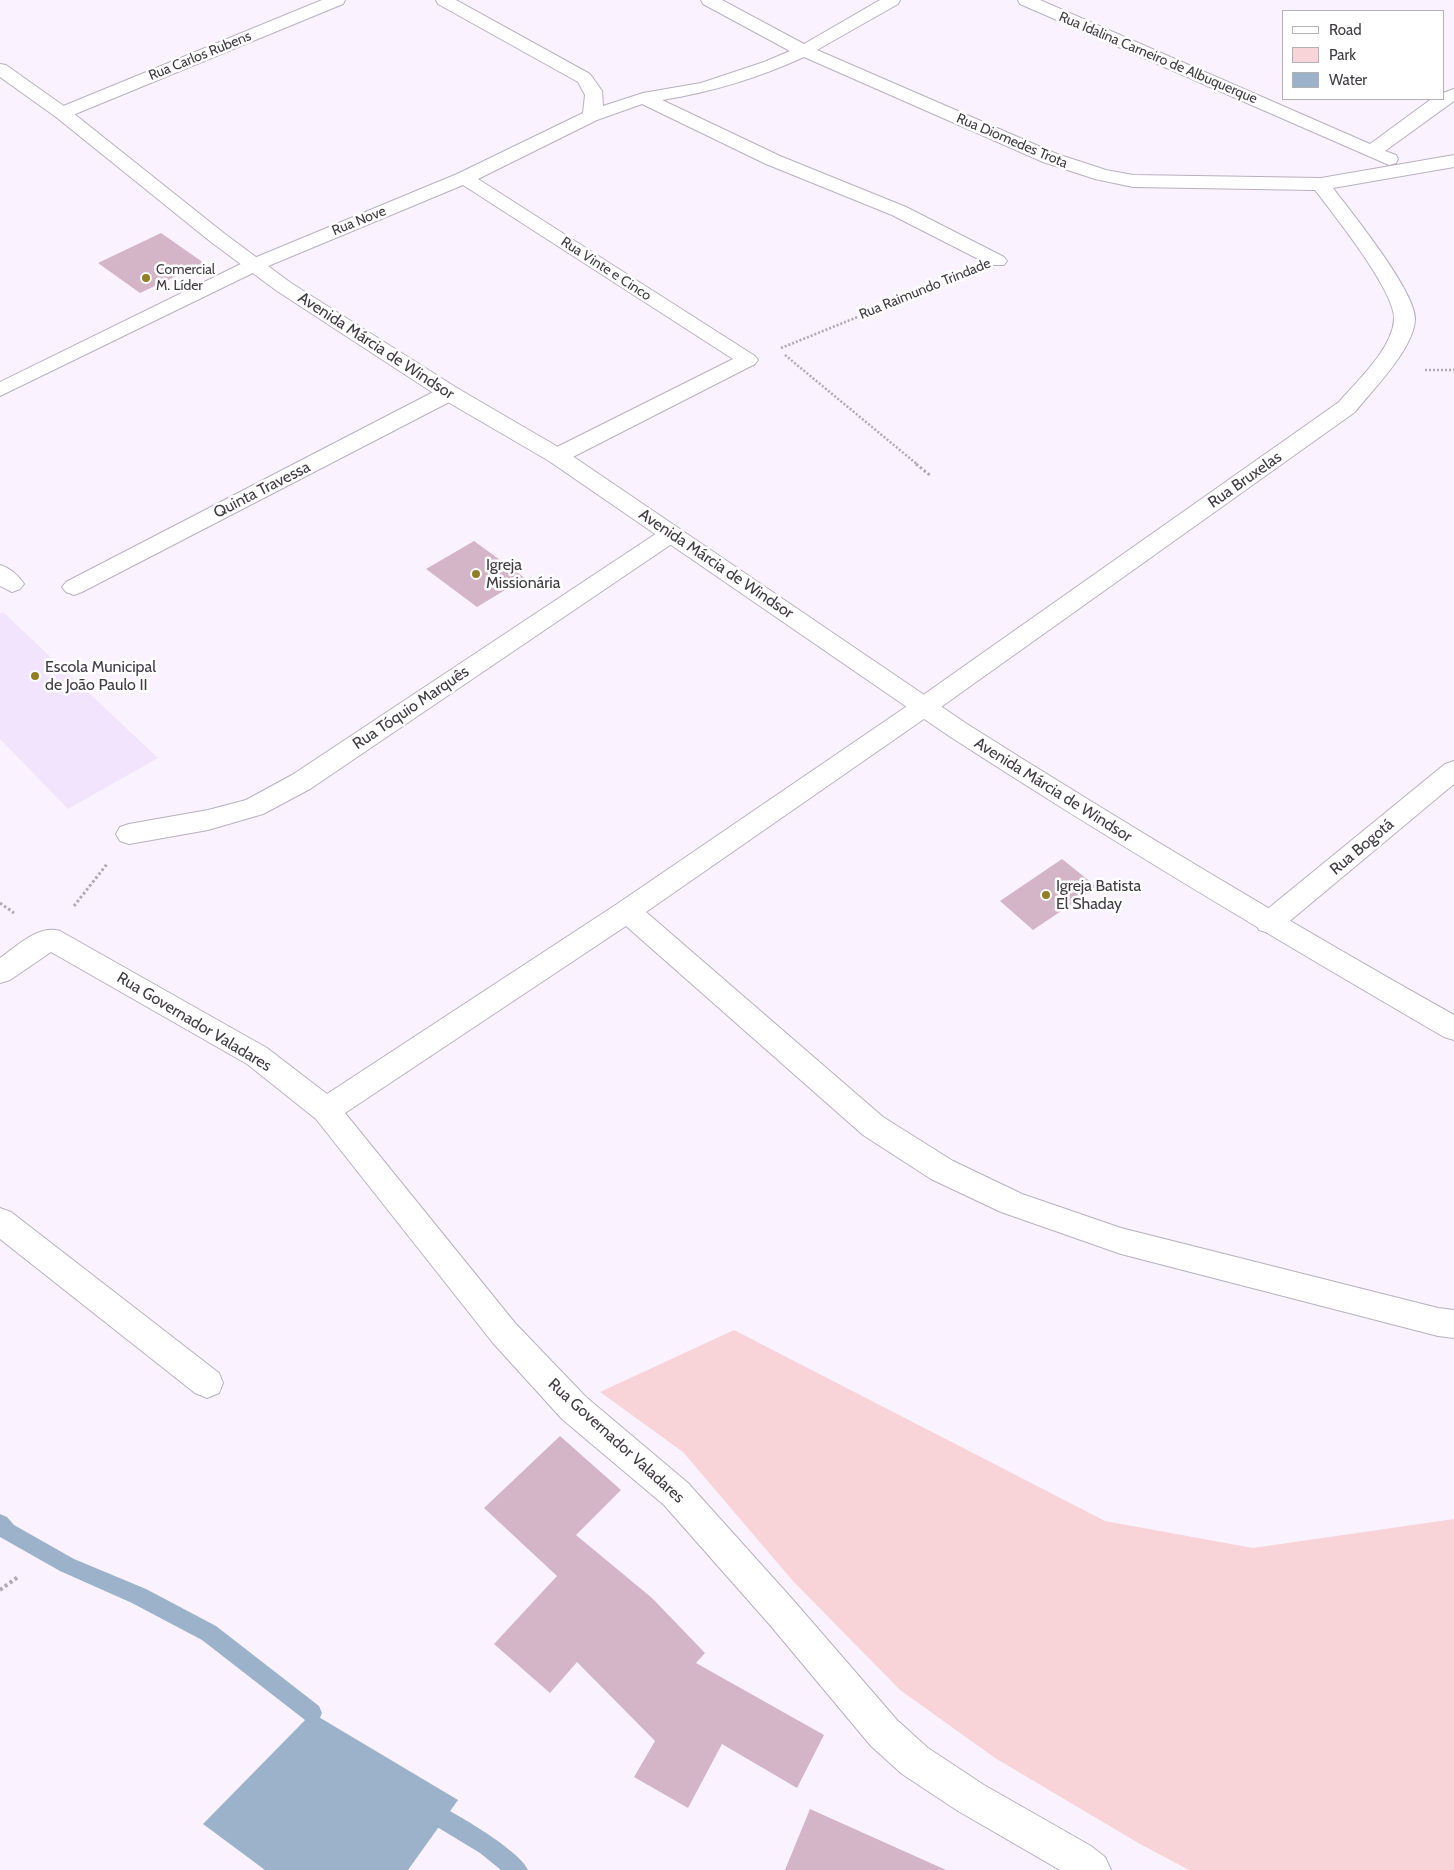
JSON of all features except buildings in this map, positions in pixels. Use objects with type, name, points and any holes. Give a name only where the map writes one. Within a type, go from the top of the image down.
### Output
[{"type":"street","name":"Rua Carlos Rubens","points":[[62,113],[338,0]]},
{"type":"street","points":[[444,0],[584,78],[594,88],[596,100],[591,116]]},
{"type":"street","points":[[709,0],[804,51]]},
{"type":"street","points":[[591,116],[643,98],[704,88],[763,68],[804,51],[892,0]]},
{"type":"street","name":"Rua Idalina Carneiro de Albuquerque","points":[[1026,0],[1412,169]]},
{"type":"street","name":"Rua Diomedes Trota","points":[[804,51],[1050,158],[1102,175],[1133,181],[1321,184],[1454,161]]},
{"type":"street","name":"Avenida Márcia de Windsor","points":[[0,69],[62,113],[254,265],[449,393],[558,456],[1022,771],[1270,923],[1454,1029]]},
{"type":"street","name":"Rua Raimundo Trindade","points":[[643,98],[773,160],[899,211],[997,261]]},
{"type":"street","points":[[1372,152],[1443,100]]},
{"type":"street","name":"Rua Nove","points":[[254,265],[464,178],[591,116]]},
{"type":"street","name":"Rua Vinte e Cinco","points":[[464,178],[748,360],[558,456]]},
{"type":"street","name":"Rua Bruxelas","points":[[326,1110],[627,911],[925,706],[1347,407],[1386,359],[1399,335],[1405,317],[1393,286],[1321,184]]},
{"type":"street","points":[[2,386],[254,265]]},
{"type":"street","name":"Quinta Travessa","points":[[74,588],[449,393]]},
{"type":"street","name":"Rua Tóquio Marquês","points":[[129,834],[208,820],[254,808],[300,782],[671,534]]},
{"type":"street","name":"Rua Bogotá","points":[[1270,923],[1454,770]]},
{"type":"street","points":[[627,911],[873,1126],[942,1170],[1012,1203],[1121,1241],[1454,1324]]},
{"type":"street","points":[[0,972],[50,938]]},
{"type":"street","name":"Rua Governador Valadares","points":[[50,938],[257,1056],[326,1110],[504,1333],[574,1408],[676,1494],[782,1613],[884,1733],[915,1761],[971,1798],[1078,1859],[1092,1870]]},
{"type":"street","points":[[0,1221],[207,1383]]},
{"type":"path","name":"Rua Raimundo Trindade","points":[[931,476],[778,350],[997,261]]},
{"type":"path","points":[[50,938],[129,834]]},
{"type":"path","points":[[0,1590],[18,1577]]},
{"type":"shaded area","name":"Escola Municipal de João Paulo II","points":[[3,612],[158,758],[68,809],[0,739],[0,613]]},
{"type":"green space","points":[[734,1330],[1105,1521],[1253,1548],[1454,1519],[1454,1870],[1189,1870],[1140,1844],[995,1758],[900,1690],[792,1580],[683,1452],[600,1392]]},
{"type":"water","points":[[312,1713],[458,1800],[408,1870],[265,1870],[203,1824]]},
{"type":"waterway","points":[[0,1523],[7,1531],[67,1565],[139,1596],[209,1633],[312,1713]]},
{"type":"waterway","points":[[426,1809],[487,1846],[518,1870]]},
{"type":"place","name":"Comercial M. Líder","points":[[146,278]]},
{"type":"place","name":"Igreja Missionária","points":[[476,574]]},
{"type":"place","name":"Escola Municipal de João Paulo II","points":[[35,676]]},
{"type":"place","name":"Igreja Batista El Shaday","points":[[1046,895]]}]
